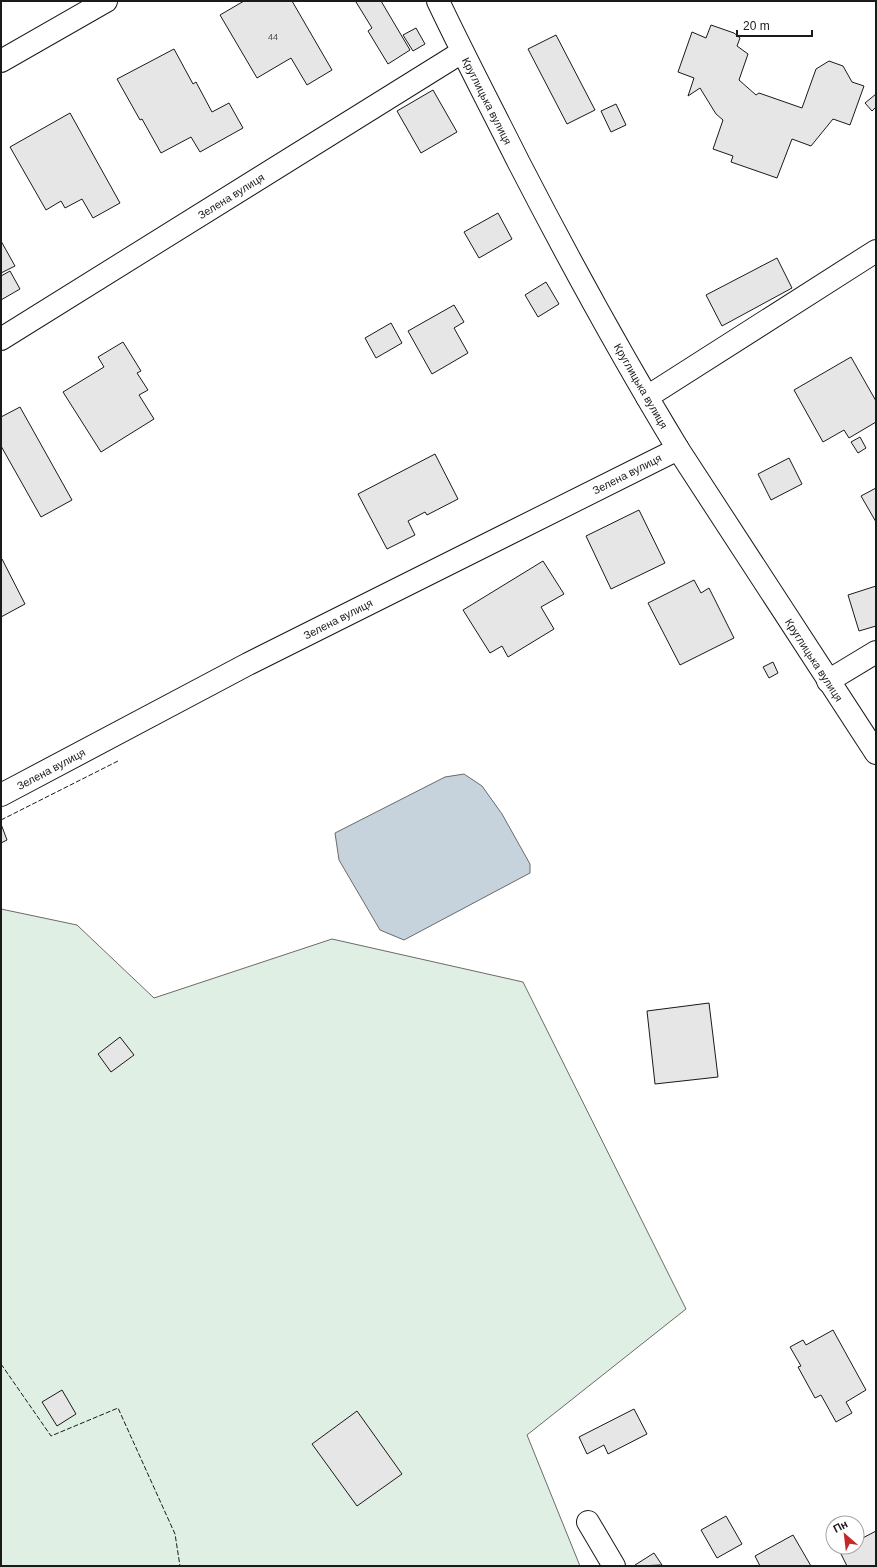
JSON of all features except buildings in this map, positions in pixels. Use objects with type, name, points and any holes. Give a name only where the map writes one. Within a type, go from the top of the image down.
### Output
[{"type":"street","points":[[1,61],[106,1]]},
{"type":"street","name":"Круглицька вулиця","points":[[438,1],[462,52],[559,240],[647,397],[678,449],[876,753]]},
{"type":"street","name":"Зелена вулиця","points":[[1,339],[462,52]]},
{"type":"street","points":[[647,397],[876,251]]},
{"type":"street","name":"Зелена вулиця","points":[[1,795],[248,664],[678,449]]},
{"type":"street","points":[[828,681],[876,652]]},
{"type":"street","points":[[588,1522],[614,1566]]},
{"type":"green space","points":[[1,909],[77,925],[154,998],[332,939],[523,982],[686,1309],[527,1435],[580,1566],[1,1566]]},
{"type":"shaded area","points":[[464,774],[482,786],[502,814],[530,864],[530,873],[404,940],[380,930],[339,860],[335,833],[445,777]]},
{"type":"fence","points":[[1,820],[118,761]]},
{"type":"fence","points":[[1,1364],[51,1436],[118,1408],[175,1534],[180,1566]]}]
